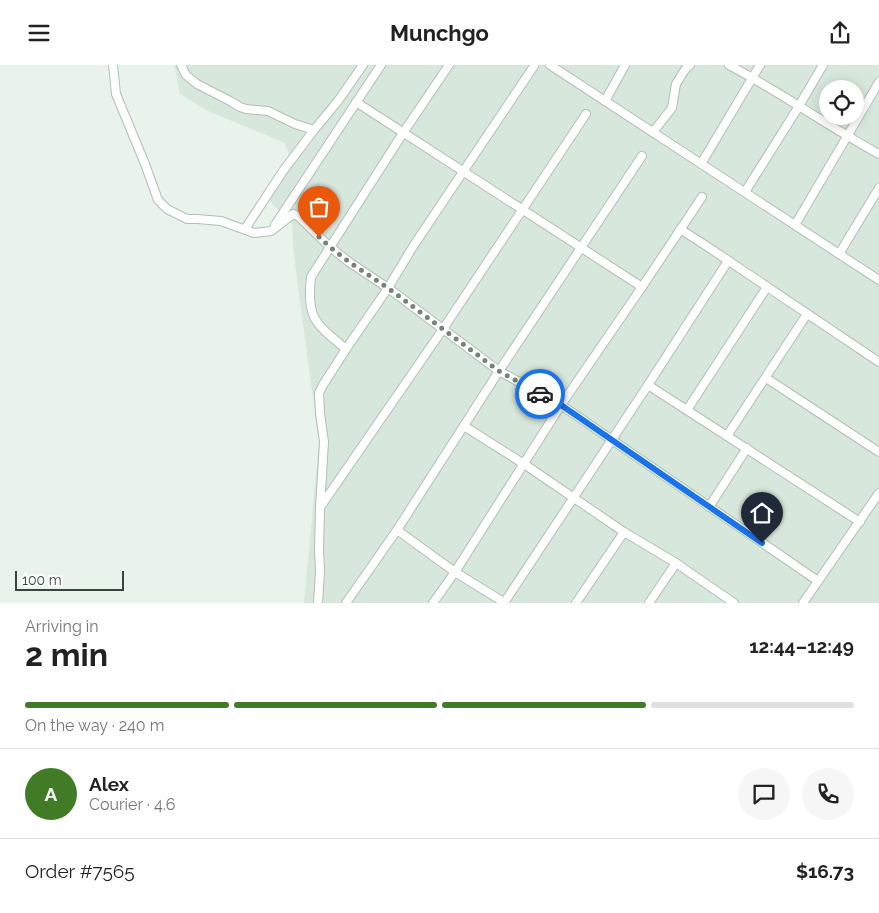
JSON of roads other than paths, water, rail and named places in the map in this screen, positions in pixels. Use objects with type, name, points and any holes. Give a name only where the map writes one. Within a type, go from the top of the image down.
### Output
[{"type":"street","points":[[114,65],[116,94],[146,164],[158,200],[167,209],[187,219],[221,221],[254,233],[271,231],[293,214],[298,216],[330,247],[349,262],[388,288],[499,371],[561,405],[818,581]]},
{"type":"street","points":[[181,65],[186,75],[197,84],[240,107],[268,111],[295,124],[314,129]]},
{"type":"street","points":[[245,229],[283,171],[314,129],[338,101],[363,65]]},
{"type":"street","points":[[271,231],[381,65]]},
{"type":"street","points":[[346,349],[322,329],[314,319],[309,291],[310,277],[449,65]]},
{"type":"street","points":[[550,65],[879,280]]},
{"type":"street","points":[[605,101],[625,65]]},
{"type":"street","points":[[653,132],[672,108],[676,84],[690,65]]},
{"type":"street","points":[[729,65],[879,154]]},
{"type":"street","points":[[701,164],[760,65]]},
{"type":"street","points":[[745,192],[823,65]]},
{"type":"street","points":[[318,603],[320,507],[324,442],[319,393],[414,245],[534,66]]},
{"type":"street","points":[[795,225],[879,82]]},
{"type":"street","points":[[356,102],[642,287]]},
{"type":"street","points":[[320,507],[443,329],[586,114]]},
{"type":"street","points":[[346,603],[642,156]]},
{"type":"street","points":[[839,254],[879,188]]},
{"type":"street","points":[[433,603],[456,572],[561,405],[702,197]]},
{"type":"street","points":[[680,229],[879,362]]},
{"type":"street","points":[[396,530],[456,572],[505,603],[728,261]]},
{"type":"street","points":[[687,410],[767,287]]},
{"type":"street","points":[[727,436],[807,314]]},
{"type":"street","points":[[766,378],[879,452]]},
{"type":"street","points":[[648,385],[860,522]]},
{"type":"street","points":[[464,426],[574,497],[624,532],[676,563],[723,600],[734,603]]},
{"type":"street","points":[[709,507],[747,448]]},
{"type":"street","points":[[803,603],[878,497]]},
{"type":"street","points":[[576,603],[624,532]]},
{"type":"street","points":[[649,603],[676,563]]}]
